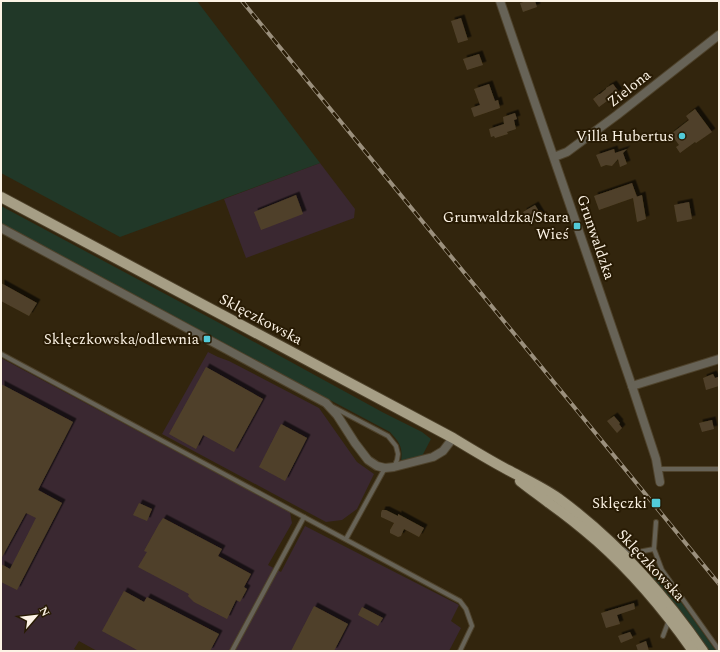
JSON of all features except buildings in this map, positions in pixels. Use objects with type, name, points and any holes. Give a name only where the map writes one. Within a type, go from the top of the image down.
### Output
[{"type":"main road","name":"Sklęczkowska","points":[[1,197],[538,485],[583,518],[617,548],[654,587],[693,651]]},
{"type":"main road","name":"Sklęczkowska","points":[[506,469],[597,541],[621,564],[648,594],[673,617],[703,651]]},
{"type":"street","name":"Grunwaldzka","points":[[500,1],[632,386],[656,459],[660,482]]},
{"type":"street","name":"Zielona","points":[[554,157],[567,152],[719,36]]},
{"type":"street","points":[[1,228],[326,404],[336,415],[368,460],[377,466],[385,468],[394,467],[433,457],[443,450],[452,438]]},
{"type":"street","points":[[632,386],[719,359]]},
{"type":"lane","points":[[1,354],[460,601],[466,609],[472,626],[460,651]]},
{"type":"lane","points":[[326,404],[388,436],[396,446],[398,454],[394,467]]},
{"type":"lane","points":[[346,539],[385,468]]},
{"type":"lane","points":[[658,469],[719,469]]},
{"type":"lane","points":[[232,651],[304,517]]},
{"type":"lane","points":[[656,522],[654,549],[658,562],[665,575],[719,650]]},
{"type":"lane","points":[[617,548],[638,552],[654,549]]},
{"type":"lane","points":[[663,636],[673,617]]},
{"type":"shaded area","points":[[320,163],[355,209],[354,218],[246,258],[224,199]]},
{"type":"shaded area","points":[[208,352],[229,361],[319,408],[357,462],[374,474],[357,509],[342,520],[326,522],[162,434]]},
{"type":"shaded area","points":[[1,358],[290,512],[292,523],[268,565],[281,572],[305,526],[459,605],[451,621],[461,628],[449,651],[97,651],[79,641],[74,649],[78,651],[1,651]]},
{"type":"green space","points":[[1,1],[197,1],[320,163],[120,237],[1,173]]},
{"type":"green space","points":[[1,206],[384,413],[422,432],[431,439],[421,458],[401,462],[402,453],[400,446],[390,432],[1,224]]},
{"type":"green space","points":[[654,565],[657,566],[663,577],[716,651],[710,651],[680,610],[650,574],[649,572]]},
{"type":"railway","points":[[242,1],[719,584]]},
{"type":"place","name":"Villa Hubertus","points":[[682,136]]},
{"type":"place","name":"Grunwaldzka/Stara Wieś","points":[[577,226]]},
{"type":"place","name":"Sklęczkowska/odlewnia","points":[[207,339]]},
{"type":"place","name":"Sklęczki","points":[[656,503]]}]
